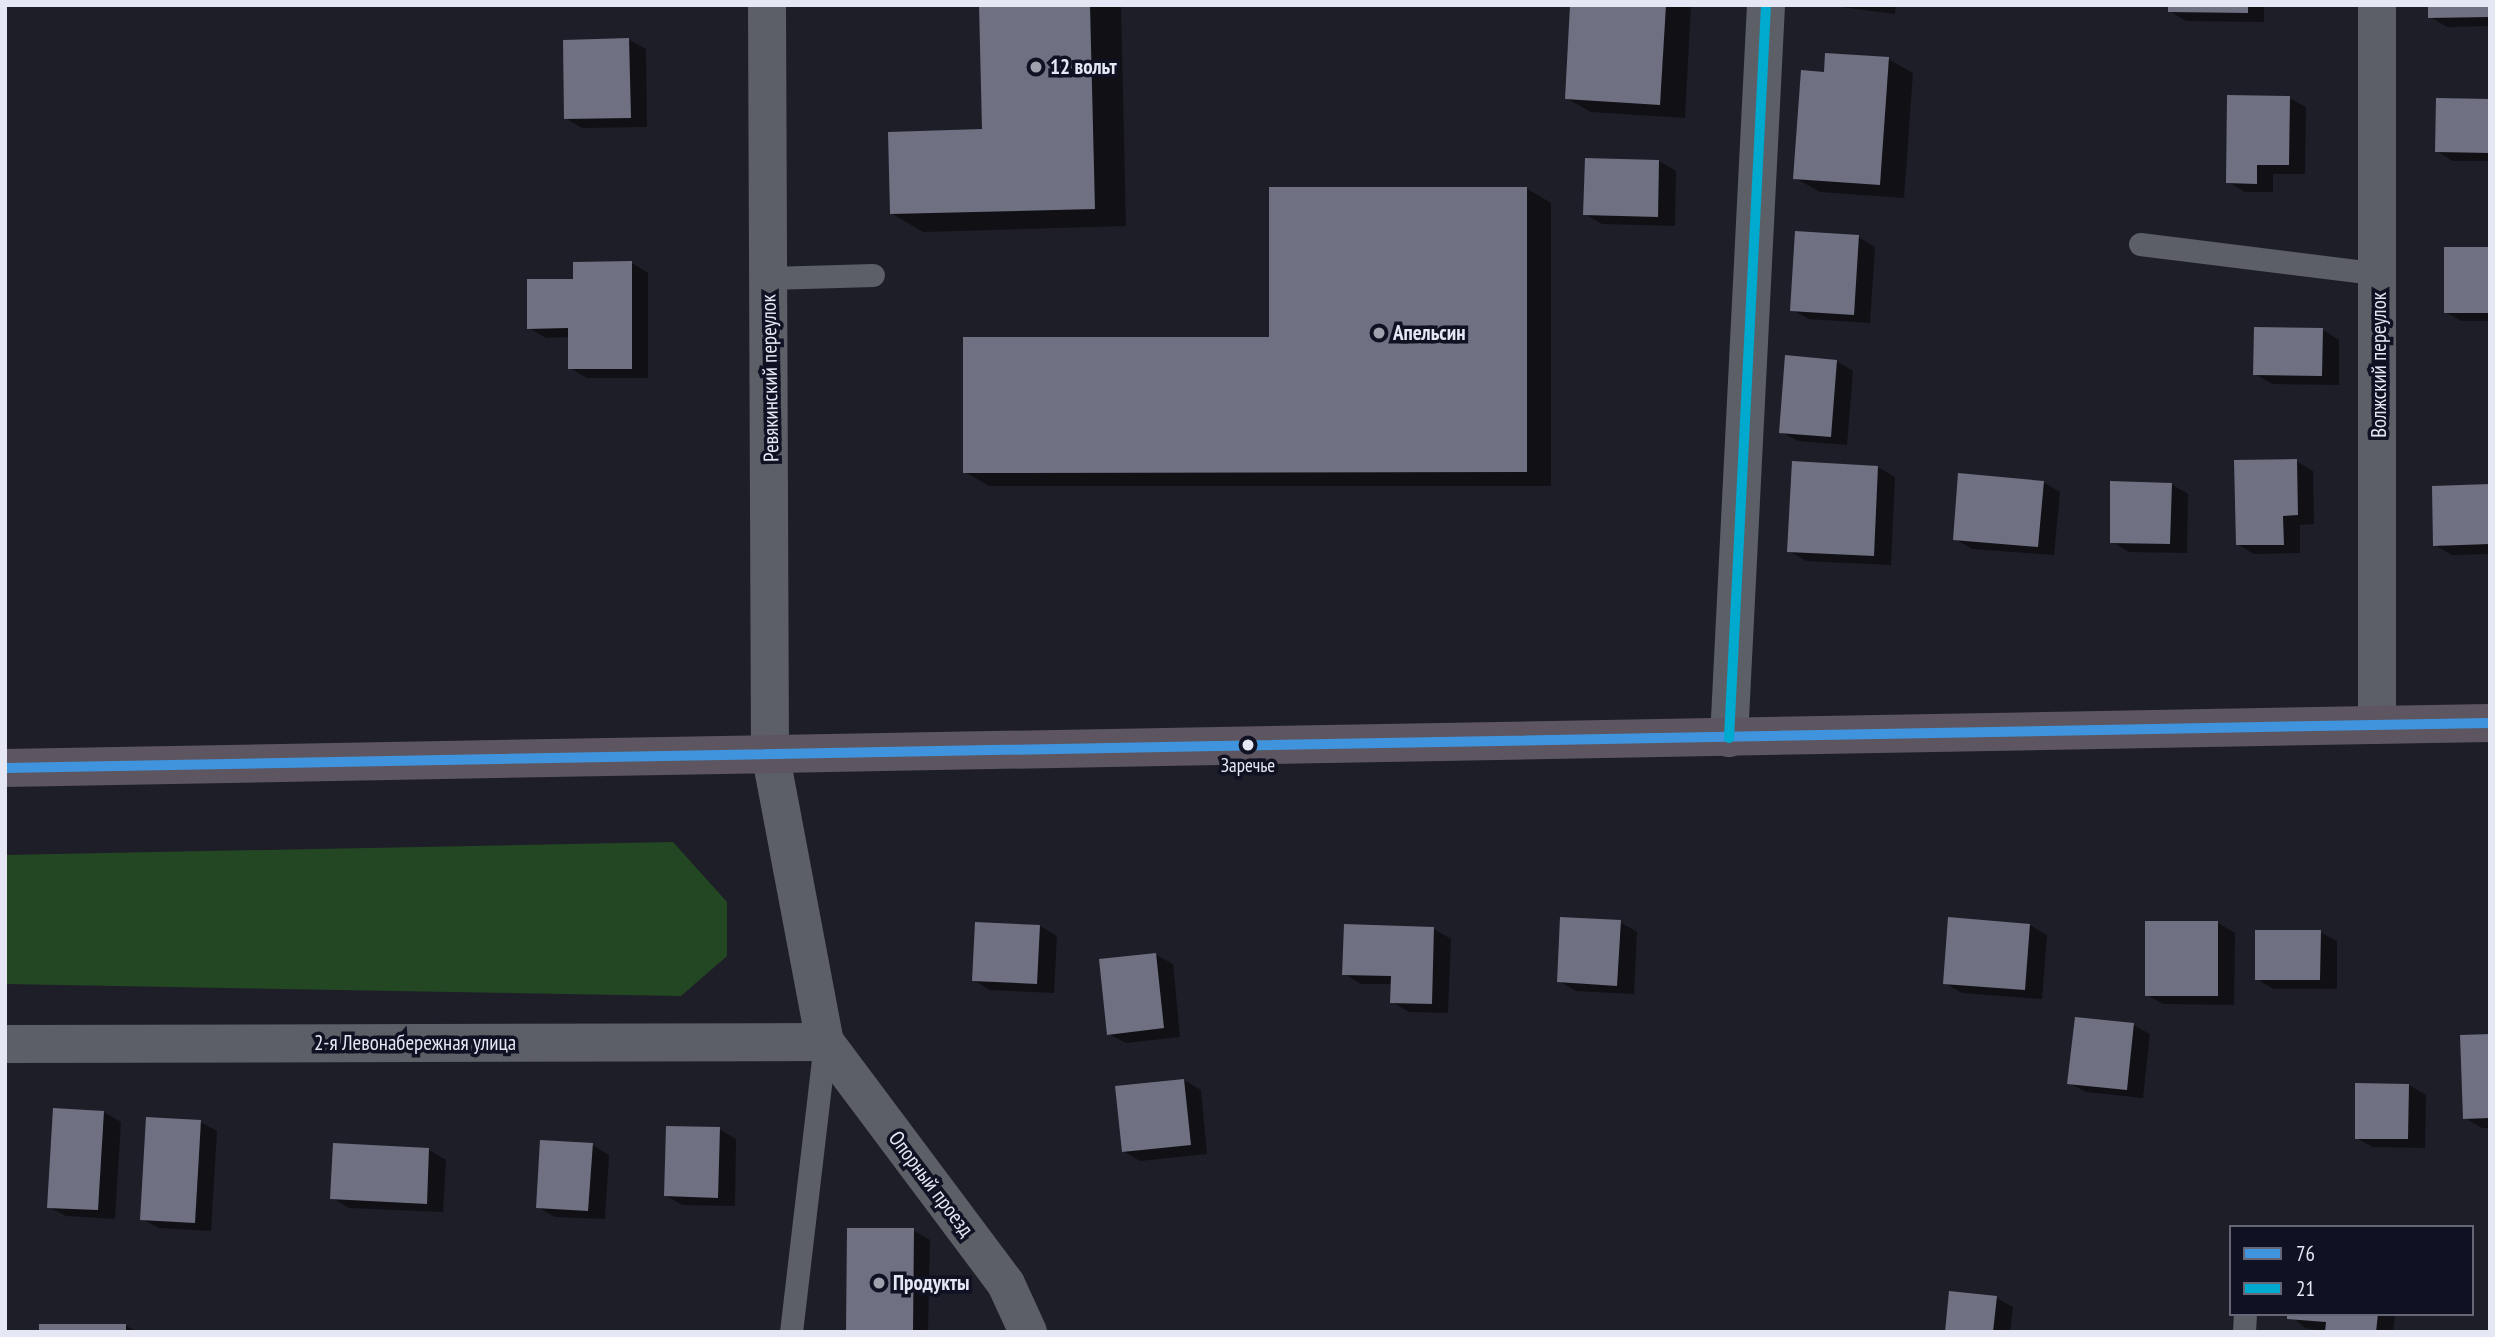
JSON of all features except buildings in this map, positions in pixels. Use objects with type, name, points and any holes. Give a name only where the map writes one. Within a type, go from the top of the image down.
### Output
[{"type":"main road","points":[[5,768],[771,752],[1728,738],[2490,723]]},
{"type":"street","name":"Ревякинский переулок","points":[[767,5],[771,752],[825,1041]]},
{"type":"street","points":[[1728,738],[1766,5]]},
{"type":"street","name":"Волжский переулок","points":[[2376,5],[2380,274],[2377,725]]},
{"type":"street","name":"2-я Левонабережная улица","points":[[5,1044],[825,1041]]},
{"type":"street","name":"Опорный проезд","points":[[825,1041],[1006,1284],[1028,1332]]},
{"type":"lane","points":[[2140,244],[2380,274]]},
{"type":"lane","points":[[769,278],[873,275]]},
{"type":"lane","points":[[791,1332],[825,1041]]},
{"type":"green space","points":[[673,842],[727,902],[727,956],[681,996],[5,984],[5,855]]},
{"type":"transit line","name":"21","points":[[1729,738],[1766,5]]},
{"type":"transit line","name":"76","points":[[5,768],[2490,723]]},
{"type":"place","name":"12 вольт","points":[[1036,67]]},
{"type":"place","name":"Апельсин","points":[[1379,333]]},
{"type":"place","name":"Заречье","points":[[1248,745]]},
{"type":"place","name":"Продукты","points":[[879,1283]]}]
